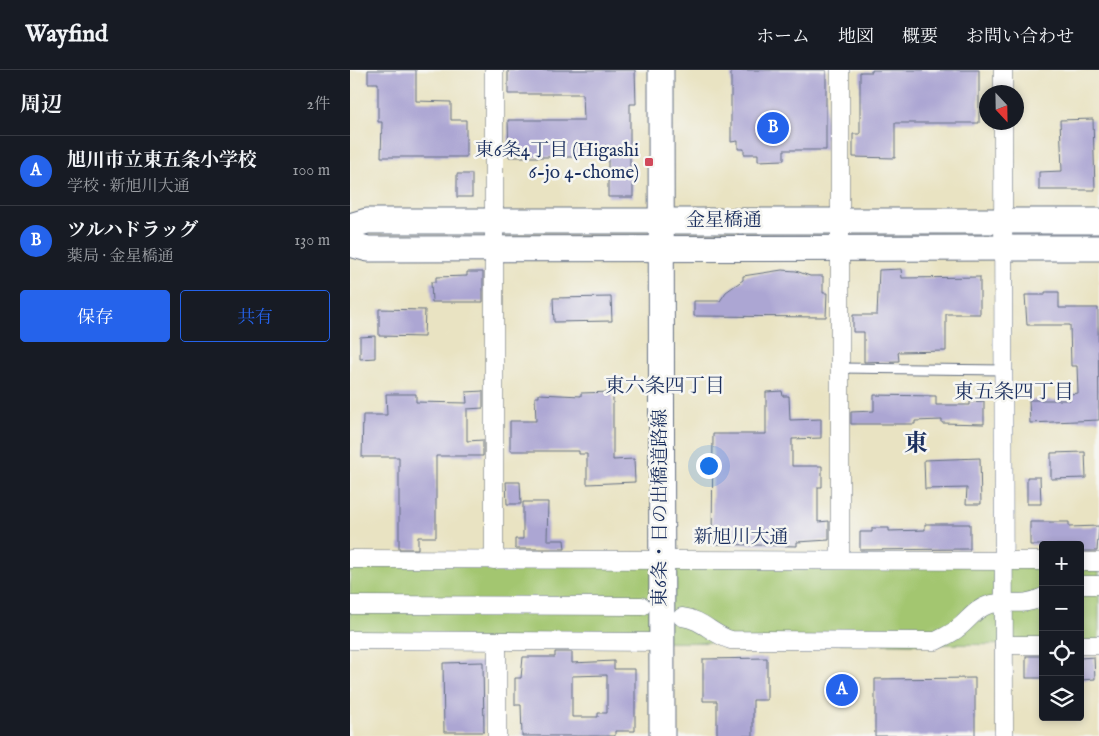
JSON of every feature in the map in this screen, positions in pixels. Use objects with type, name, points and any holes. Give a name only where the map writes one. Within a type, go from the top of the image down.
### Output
[{"type":"street","points":[[494,70],[494,560]]},
{"type":"street","name":"東6条・日の出橋道路線","points":[[661,70],[662,736]]},
{"type":"street","points":[[840,70],[840,559]]},
{"type":"street","points":[[1003,70],[1003,85]]},
{"type":"street","points":[[1003,130],[1004,736]]},
{"type":"street","name":"金星橋通","points":[[350,226],[367,221],[1099,221]]},
{"type":"street","name":"金星橋通","points":[[350,244],[368,249],[1099,248]]},
{"type":"street","name":"新旭川大通","points":[[350,559],[1039,561]]},
{"type":"street","points":[[1084,562],[1099,562]]},
{"type":"street","points":[[1084,585],[1099,585]]},
{"type":"street","points":[[682,617],[693,618],[720,637],[732,640],[936,640],[957,630],[976,611],[989,604],[1032,602],[1039,599]]},
{"type":"street","points":[[350,605],[642,606]]},
{"type":"street","points":[[350,640],[661,642]]},
{"type":"street","points":[[497,642],[497,736]]},
{"type":"street","points":[[1004,645],[1039,645]]},
{"type":"street","points":[[1084,645],[1099,645]]},
{"type":"lane","points":[[840,368],[1003,370]]},
{"type":"green space","points":[[350,559],[1039,560],[1039,645],[350,640]]},
{"type":"green space","points":[[1084,561],[1099,561],[1099,645],[1084,645]]},
{"type":"building","points":[[368,70],[416,70],[416,101],[451,102],[451,120],[466,120],[466,157],[381,157],[382,122],[378,122],[378,83],[368,83]]},
{"type":"building","points":[[508,70],[635,70],[636,104],[630,104],[630,172],[633,172],[633,197],[608,197],[608,157],[509,157],[508,120],[584,120],[583,94],[508,94]]},
{"type":"building","points":[[731,70],[826,70],[826,150],[784,150],[784,160],[758,161],[758,154],[744,154],[744,149],[738,149],[738,141],[731,142]]},
{"type":"building","points":[[872,70],[979,70],[979,123],[895,123],[895,158],[853,157],[853,134],[860,134],[860,72],[872,72]]},
{"type":"building","points":[[1093,119],[1095,190],[1039,190],[1039,172],[1062,171],[1060,120]]},
{"type":"building","points":[[457,174],[472,174],[472,197],[457,197]]},
{"type":"building","points":[[901,269],[902,278],[980,277],[980,314],[946,314],[946,351],[898,352],[899,361],[864,362],[864,332],[853,332],[853,315],[877,315],[879,270]]},
{"type":"building","points":[[782,270],[796,271],[810,276],[823,276],[823,293],[827,293],[826,317],[694,316],[694,301],[720,301],[726,292],[743,280],[743,276]]},
{"type":"building","points":[[467,272],[483,272],[483,302],[432,302],[431,282],[436,282],[436,277],[467,276]]},
{"type":"building","points":[[1045,292],[1059,292],[1059,308],[1098,308],[1099,420],[1030,423],[1029,400],[1070,400],[1070,394],[1078,393],[1077,366],[1071,366],[1070,325],[1027,325],[1025,295],[1045,295]]},
{"type":"building","points":[[611,297],[612,321],[554,322],[553,298]]},
{"type":"building","points":[[379,309],[425,310],[424,337],[379,336]]},
{"type":"building","points":[[375,336],[375,358],[360,359],[360,337]]},
{"type":"building","points":[[483,391],[483,408],[467,409],[467,441],[483,440],[483,456],[436,456],[436,537],[418,537],[418,549],[399,549],[399,457],[362,457],[363,415],[387,415],[386,394],[416,394],[416,402],[467,403],[466,392]]},
{"type":"building","points":[[782,391],[783,396],[789,396],[790,420],[821,419],[821,438],[792,439],[792,466],[822,466],[822,487],[818,487],[818,522],[829,521],[829,540],[797,542],[797,546],[712,544],[713,434],[766,434],[766,392]]},
{"type":"building","points":[[613,392],[613,460],[634,459],[635,482],[587,484],[587,454],[579,454],[579,451],[510,451],[510,421],[536,421],[535,397],[539,397],[539,394],[581,396],[581,393]]},
{"type":"building","points":[[874,395],[936,396],[936,405],[970,405],[970,402],[984,401],[984,424],[942,423],[942,420],[915,421],[915,424],[851,424],[851,412],[874,411]]},
{"type":"building","points":[[1085,452],[1086,478],[1051,479],[1051,453]]},
{"type":"building","points":[[980,458],[981,504],[966,504],[967,488],[925,489],[924,460]]},
{"type":"building","points":[[1027,477],[1040,477],[1041,504],[1027,504]]},
{"type":"building","points":[[506,482],[520,482],[521,504],[507,504]]},
{"type":"building","points":[[523,502],[548,502],[547,540],[564,540],[565,549],[515,549],[515,539],[523,539]]},
{"type":"building","points":[[1030,522],[1069,522],[1069,527],[1099,526],[1097,551],[1084,551],[1084,541],[1039,541],[1039,545],[1030,545]]},
{"type":"building","points":[[925,524],[970,524],[970,549],[860,550],[860,532],[872,532],[872,528],[889,528],[889,531],[925,530]]},
{"type":"building","points":[[555,652],[572,652],[572,663],[614,661],[614,669],[635,669],[635,731],[615,731],[615,736],[522,736],[521,705],[515,705],[515,678],[521,678],[523,657],[555,657]],"holes":[[[607,675],[607,713],[598,713],[598,717],[572,717],[572,676]]]},
{"type":"building","points":[[1026,656],[1039,656],[1039,678],[1026,678]]},
{"type":"building","points":[[1094,657],[1095,679],[1084,680],[1084,658]]},
{"type":"building","points":[[767,658],[767,700],[753,700],[753,736],[717,736],[717,701],[703,701],[703,659]]},
{"type":"building","points":[[483,662],[484,732],[444,732],[443,663]]},
{"type":"building","points":[[975,678],[975,736],[875,736],[875,679]]},
{"type":"place","name":"ツルハドラッグ","points":[[773,128]]},
{"type":"place","name":"東6条4丁目 (Higashi 6-jo 4-chome)","points":[[649,162]]},
{"type":"place","name":"旭川市立東五条小学校","points":[[842,690]]},
{"type":"district","name":"東六条四丁目","points":[[665,386]]},
{"type":"district","name":"東五条四丁目","points":[[1014,392]]},
{"type":"district","name":"東","points":[[916,444]]}]
